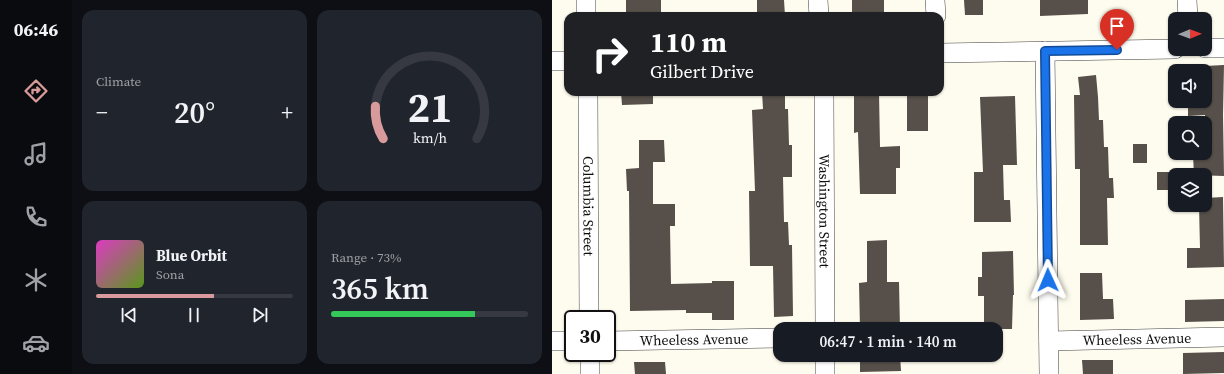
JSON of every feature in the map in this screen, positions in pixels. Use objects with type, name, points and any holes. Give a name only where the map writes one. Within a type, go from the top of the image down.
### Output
[{"type":"street","points":[[586,0],[586,12]]},
{"type":"street","points":[[818,0],[818,12]]},
{"type":"street","points":[[936,0],[936,12]]},
{"type":"street","points":[[1187,0],[1188,12]]},
{"type":"street","points":[[1212,48],[1224,48]]},
{"type":"street","points":[[944,53],[1168,49]]},
{"type":"street","points":[[1045,51],[1049,374]]},
{"type":"street","points":[[552,61],[564,61]]},
{"type":"street","name":"Columbia Street","points":[[588,96],[589,310]]},
{"type":"street","name":"Washington Street","points":[[824,96],[825,322]]},
{"type":"street","name":"Wheeless Avenue","points":[[1049,340],[1224,337]]},
{"type":"street","name":"Wheeless Avenue","points":[[616,341],[773,338]]},
{"type":"street","points":[[552,341],[564,341]]},
{"type":"street","points":[[590,362],[590,374]]},
{"type":"street","points":[[825,362],[825,374]]},
{"type":"building","points":[[626,0],[661,0],[661,12],[626,12]]},
{"type":"building","points":[[757,0],[784,0],[785,12],[757,12]]},
{"type":"building","points":[[852,0],[884,0],[884,12],[852,12]]},
{"type":"building","points":[[964,0],[983,0],[983,15],[965,15]]},
{"type":"building","points":[[1040,0],[1088,0],[1088,14],[1040,16]]},
{"type":"building","points":[[1224,65],[1224,176],[1212,176],[1212,168],[1194,168],[1193,160],[1212,160],[1212,116],[1188,116],[1188,108],[1212,108],[1212,66]]},
{"type":"building","points":[[1096,75],[1099,120],[1103,120],[1104,147],[1108,147],[1109,178],[1113,178],[1114,198],[1107,198],[1108,245],[1080,245],[1080,169],[1075,169],[1074,95],[1080,95],[1078,77]]},
{"type":"building","points":[[621,96],[653,96],[653,104],[622,105]]},
{"type":"building","points":[[762,96],[785,96],[785,109],[788,109],[789,145],[792,145],[792,177],[783,177],[784,222],[788,222],[789,245],[792,245],[793,316],[774,317],[773,266],[750,266],[749,191],[755,191],[752,110],[763,109]]},
{"type":"building","points":[[854,96],[879,96],[880,147],[900,146],[900,168],[896,168],[896,194],[860,194],[858,132],[854,133]]},
{"type":"building","points":[[907,96],[928,96],[928,131],[907,131]]},
{"type":"building","points":[[1015,96],[1017,165],[1003,165],[1004,200],[1010,200],[1011,222],[974,222],[974,172],[983,172],[980,97]]},
{"type":"building","points":[[639,140],[664,140],[665,162],[653,162],[653,204],[675,204],[675,226],[670,226],[671,284],[734,281],[734,320],[712,320],[712,313],[686,313],[686,310],[630,311],[629,191],[627,191],[626,169],[639,168]]},
{"type":"building","points":[[1133,144],[1147,144],[1147,163],[1133,163]]},
{"type":"building","points":[[1157,172],[1168,172],[1168,190],[1157,190]]},
{"type":"building","points":[[1223,197],[1224,267],[1187,268],[1187,248],[1200,248],[1199,212],[1212,212],[1212,198]]},
{"type":"building","points":[[887,240],[887,282],[899,282],[900,322],[860,322],[859,283],[867,282],[867,241]]},
{"type":"building","points":[[1013,251],[1014,295],[1012,329],[1003,329],[1003,322],[984,322],[984,296],[978,296],[978,277],[982,277],[982,252]]},
{"type":"building","points":[[1080,273],[1102,273],[1103,299],[1113,299],[1114,319],[1080,320]]},
{"type":"building","points":[[1224,299],[1224,321],[1185,322],[1185,300]]},
{"type":"building","points":[[1224,352],[1224,373],[1183,374],[1183,353]]},
{"type":"building","points":[[1082,360],[1113,360],[1113,374],[1083,374]]},
{"type":"building","points":[[634,362],[665,362],[666,374],[635,374]]},
{"type":"building","points":[[860,362],[900,362],[901,371],[860,372]]},
{"type":"route","points":[[1048,280],[1045,51],[1117,50]]}]
